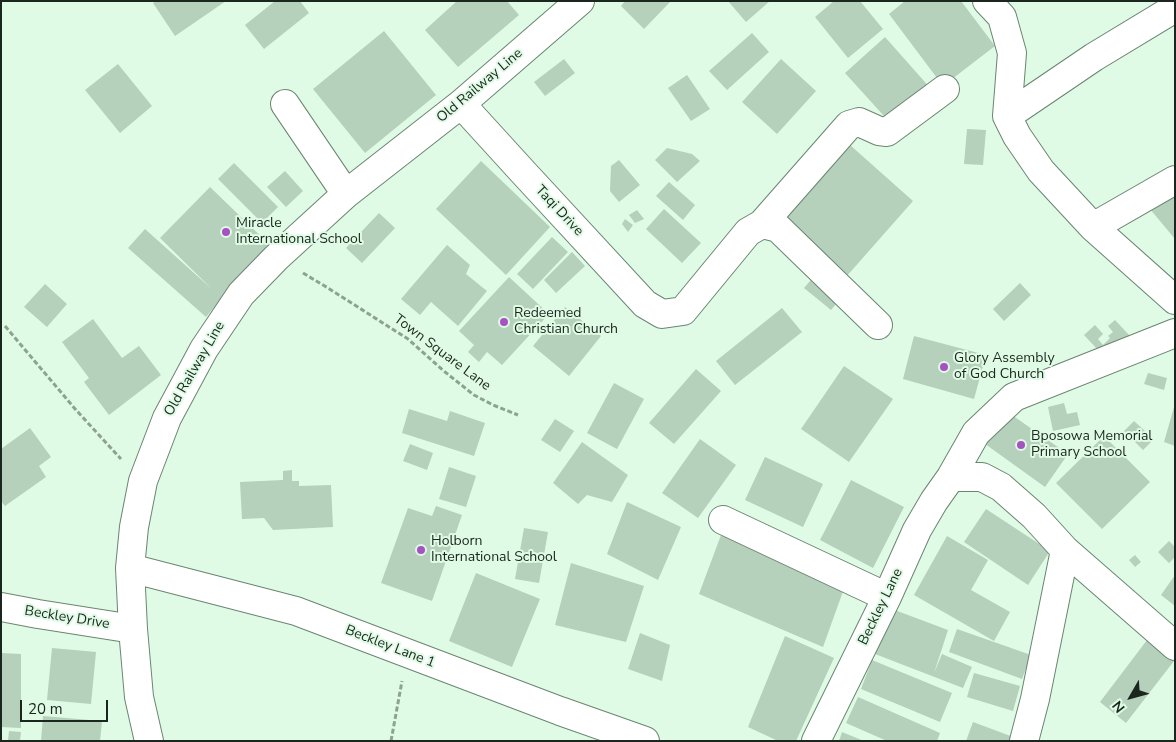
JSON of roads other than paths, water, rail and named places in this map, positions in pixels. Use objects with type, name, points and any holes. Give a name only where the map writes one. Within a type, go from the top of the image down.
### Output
[{"type":"street","name":"Old Railway Line","points":[[149,741],[139,697],[134,629],[130,568],[134,527],[143,481],[167,418],[204,349],[241,294],[276,258],[346,194],[461,104],[580,1]]},
{"type":"street","points":[[987,1],[1002,17],[1012,53],[1007,116],[1017,136],[1041,171],[1093,227],[1175,300]]},
{"type":"street","points":[[1007,116],[1160,10]]},
{"type":"street","points":[[878,325],[778,228],[762,224],[849,125],[859,122],[879,131],[887,132],[945,89]]},
{"type":"street","points":[[285,104],[346,194]]},
{"type":"street","name":"Taqi Drive","points":[[461,104],[645,304],[662,314],[683,311],[748,232],[762,224]]},
{"type":"street","points":[[1093,227],[1175,180]]},
{"type":"street","name":"Beckley Lane","points":[[816,741],[918,530],[976,433],[1014,397],[1175,333]]},
{"type":"street","points":[[951,477],[982,476],[1001,487],[1034,516],[1065,550],[1175,646]]},
{"type":"street","points":[[724,520],[887,597]]},
{"type":"street","points":[[1024,741],[1035,699],[1065,550]]},
{"type":"street","name":"Beckley Lane 1","points":[[130,568],[296,611],[560,711],[645,741]]},
{"type":"street","name":"Beckley Drive","points":[[1,607],[134,629]]},
{"type":"place","name":"Miracle International School","points":[[226,232]]},
{"type":"place","name":"Redeemed Christian Church","points":[[504,322]]},
{"type":"place","name":"Glory Assembly of God Church","points":[[944,367]]},
{"type":"place","name":"Bposowa Memorial Primary School","points":[[1021,445]]},
{"type":"place","name":"Holborn International School","points":[[421,550]]}]
